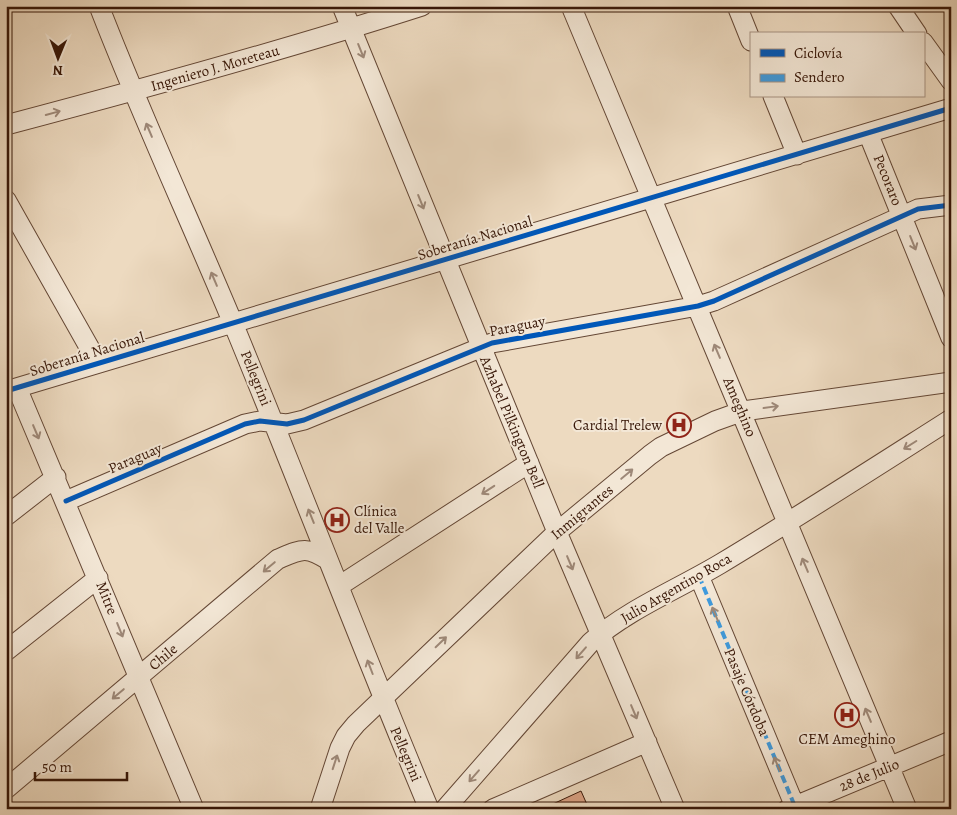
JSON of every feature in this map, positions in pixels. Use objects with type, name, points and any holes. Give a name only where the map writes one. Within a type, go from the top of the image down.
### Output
[{"type":"street","name":"Pellegrini","points":[[99,6],[132,92],[274,422],[429,809]]},
{"type":"street","name":"Azhabel Pilkington Bell","points":[[342,6],[480,347],[675,809]]},
{"type":"street","name":"Ingeniero J. Moreteau","points":[[6,125],[132,92],[422,6]]},
{"type":"street","name":"Ameghino","points":[[571,6],[742,410],[907,809]]},
{"type":"street","points":[[736,6],[750,39]]},
{"type":"street","points":[[905,9],[916,32]]},
{"type":"street","points":[[924,43],[951,81]]},
{"type":"street","points":[[774,98],[797,155]]},
{"type":"street","name":"Soberanía Nacional","points":[[12,389],[951,108]]},
{"type":"street","name":"Pecoraro","points":[[868,133],[951,338]]},
{"type":"street","points":[[6,200],[98,363]]},
{"type":"street","name":"Paraguay","points":[[66,501],[245,424],[260,421],[287,424],[304,420],[492,343],[698,306],[714,301],[918,209],[951,204]]},
{"type":"street","name":"Inmigrantes","points":[[320,809],[340,748],[346,736],[383,698],[557,532],[660,447],[742,410],[951,382]]},
{"type":"street","name":"Mitre","points":[[12,389],[56,477],[194,809]]},
{"type":"street","name":"Julio Argentino Roca","points":[[446,809],[600,634],[788,523],[951,419]]},
{"type":"street","points":[[339,586],[529,463]]},
{"type":"street","points":[[6,516],[56,477]]},
{"type":"street","name":"Chile","points":[[6,789],[278,559],[306,550],[314,551],[328,560]]},
{"type":"street","name":"Pasaje Córdoba","points":[[699,576],[793,808]]},
{"type":"street","points":[[6,651],[98,578]]},
{"type":"street","name":"28 de Julio","points":[[793,808],[951,741]]},
{"type":"street","points":[[493,809],[646,742]]},
{"type":"building","points":[[581,791],[589,809],[542,809]]},
{"type":"marked path","points":[[699,576],[796,809]]},
{"type":"cycle path","points":[[6,391],[951,108]]},
{"type":"cycle path","points":[[66,501],[245,424],[260,421],[287,424],[304,420],[492,343],[698,306],[714,301],[918,209],[951,205]]},
{"type":"place","name":"Cardial Trelew","points":[[679,425]]},
{"type":"place","name":"Clínica del Valle","points":[[337,520]]},
{"type":"place","name":"CEM Ameghino","points":[[847,715]]}]
